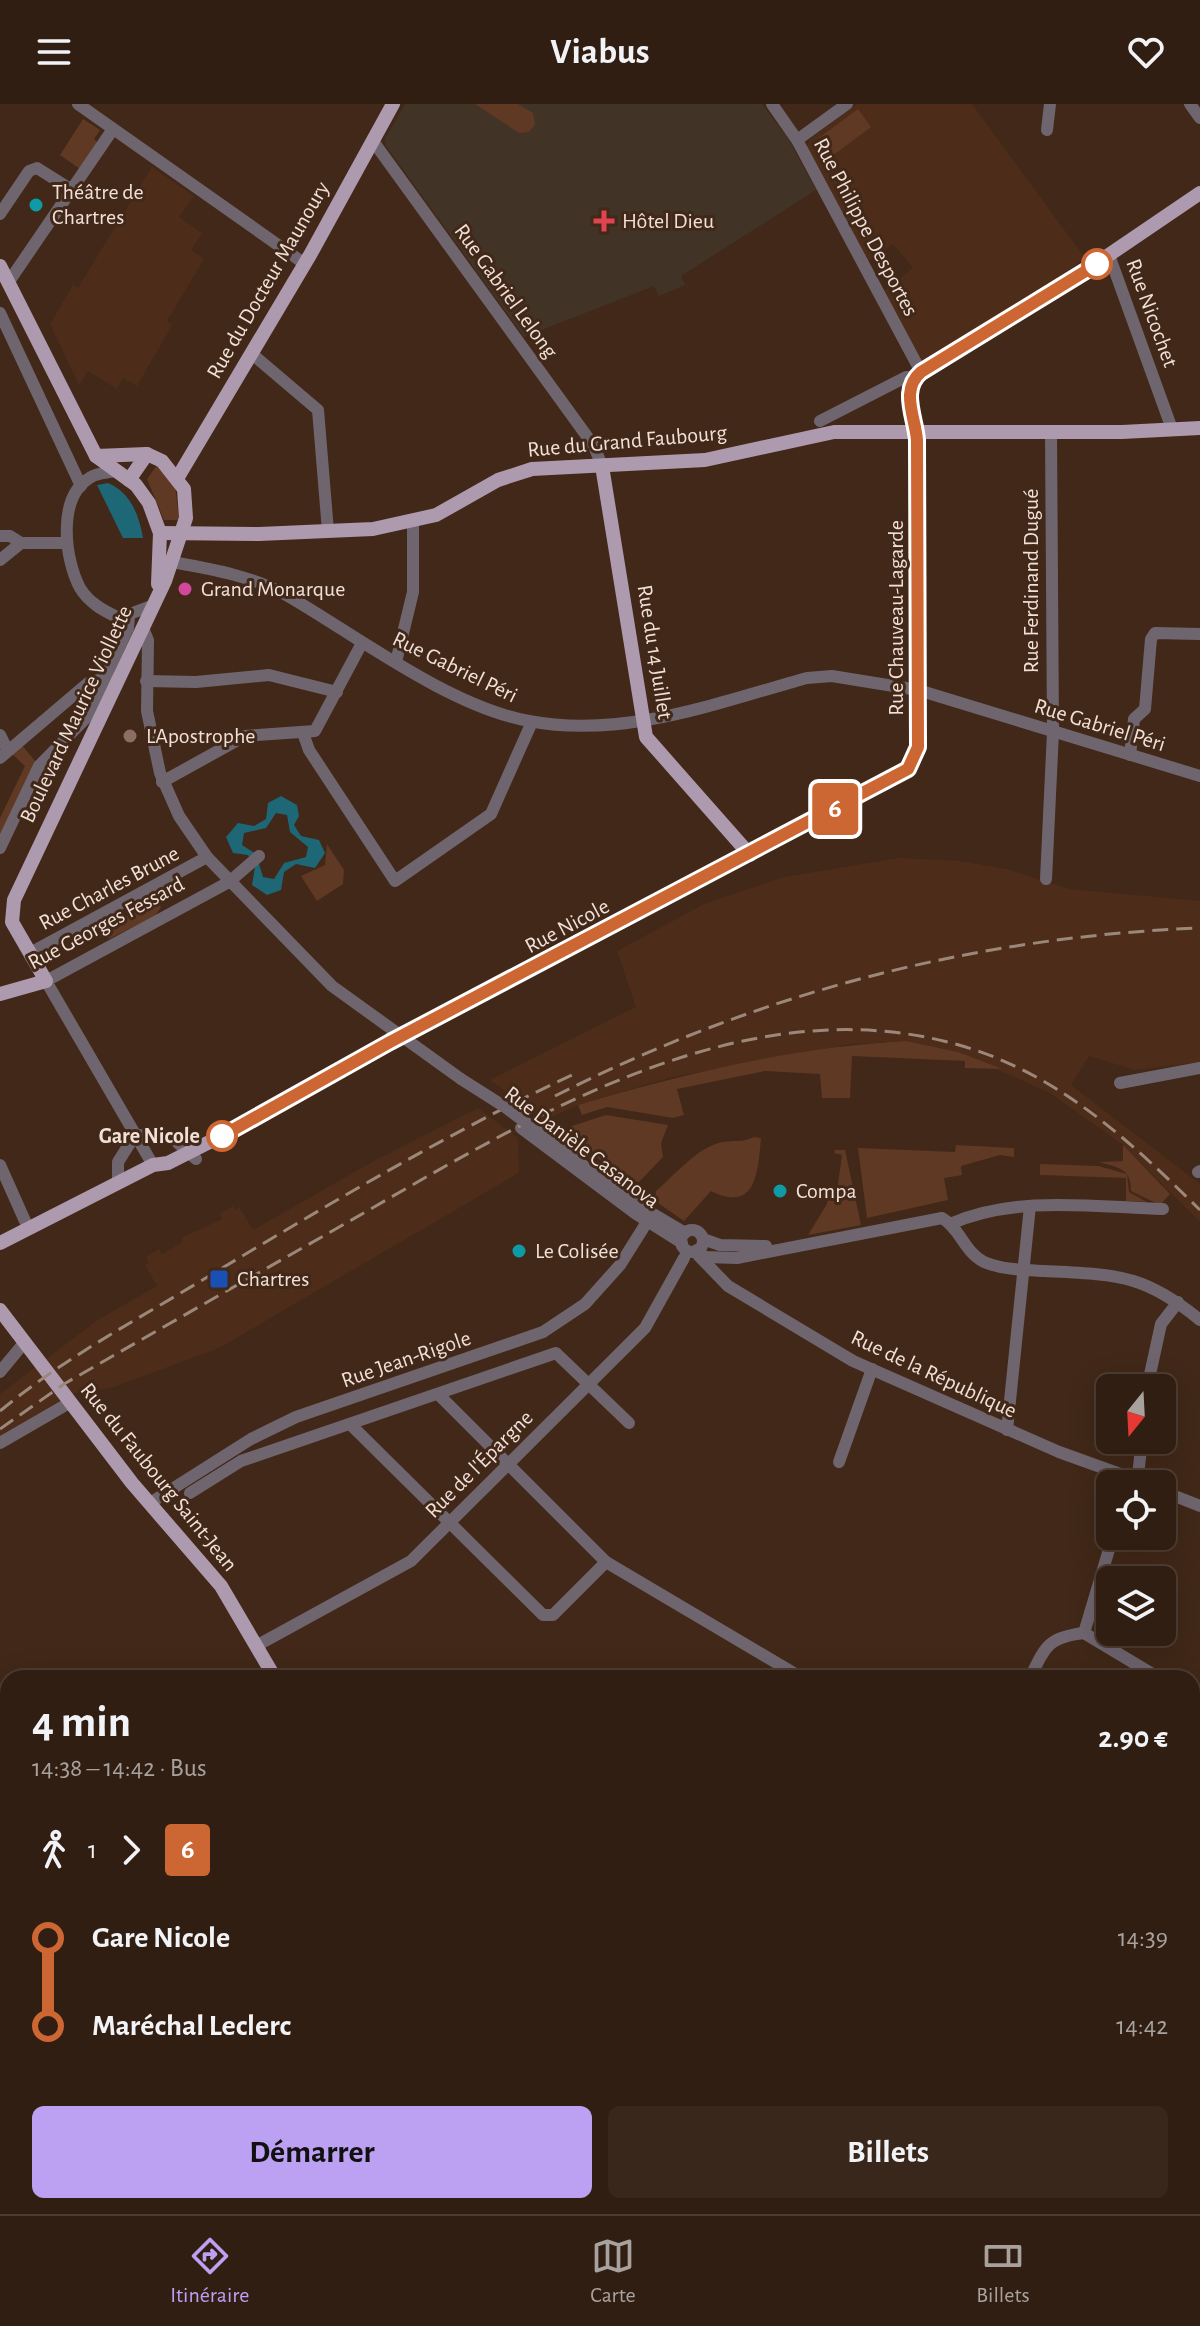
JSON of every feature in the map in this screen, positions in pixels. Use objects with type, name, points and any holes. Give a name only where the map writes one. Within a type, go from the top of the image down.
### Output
[{"type":"main road","name":"Rue du Docteur Maunoury","points":[[178,477],[305,264],[393,104]]},
{"type":"main road","points":[[895,430],[910,402],[918,375],[1109,255],[1200,193]]},
{"type":"main road","points":[[0,266],[10,280],[96,456],[129,480],[149,503],[160,533],[157,591]]},
{"type":"main road","name":"Rue Chauveau-Lagarde","points":[[750,855],[908,769],[918,747],[916,430],[910,402]]},
{"type":"main road","name":"Rue du Grand Faubourg","points":[[160,533],[328,531],[413,522],[436,515],[498,480],[532,469],[705,460],[834,432],[1200,428]]},
{"type":"main road","points":[[96,456],[147,454],[162,461],[178,477],[186,503],[182,534],[157,591]]},
{"type":"main road","points":[[129,480],[147,454]]},
{"type":"main road","name":"Rue du 14 Juillet","points":[[602,466],[643,723],[650,743],[750,855]]},
{"type":"main road","name":"Boulevard Maurice Viollette","points":[[30,953],[12,922],[14,900],[113,678],[143,628],[157,591]]},
{"type":"main road","name":"Rue Nicole","points":[[0,1243],[153,1165],[194,1156],[404,1035],[750,855]]},
{"type":"main road","points":[[30,953],[46,981]]},
{"type":"main road","name":"Rue Georges Fessard","points":[[0,994],[46,981]]},
{"type":"main road","name":"Rue du Faubourg Saint-Jean","points":[[0,1310],[69,1403],[221,1586],[270,1670]]},
{"type":"street","points":[[78,104],[305,264]]},
{"type":"street","name":"Rue Philippe Desportes","points":[[772,104],[797,140],[918,375]]},
{"type":"street","points":[[797,140],[847,104]]},
{"type":"street","points":[[1047,130],[1050,104]]},
{"type":"street","points":[[1190,104],[1200,118]]},
{"type":"street","points":[[10,280],[113,129]]},
{"type":"street","name":"Rue Gabriel Lelong","points":[[373,141],[594,446],[602,466]]},
{"type":"street","points":[[0,214],[29,171],[37,168],[72,190]]},
{"type":"street","name":"Rue Nicochet","points":[[1109,255],[1172,429]]},
{"type":"street","points":[[0,313],[81,486]]},
{"type":"street","points":[[251,353],[318,410],[328,531]]},
{"type":"street","points":[[820,421],[906,377],[918,375]]},
{"type":"street","name":"Rue Ferdinand Dugué","points":[[1046,879],[1053,732],[1051,431]]},
{"type":"street","points":[[115,471],[91,476],[81,486],[70,512],[67,543],[82,590],[100,609],[119,618],[129,617],[151,606]]},
{"type":"street","points":[[396,662],[413,592],[413,522]]},
{"type":"street","points":[[0,536],[10,536],[21,543],[67,543]]},
{"type":"street","points":[[0,560],[21,543]]},
{"type":"street","name":"Rue Gabriel Péri","points":[[172,562],[220,570],[275,590],[396,662],[499,714],[532,722],[604,726],[643,723],[807,678],[832,676],[918,690],[1200,776]]},
{"type":"street","points":[[0,848],[39,766],[87,717],[113,678],[129,617]]},
{"type":"street","name":"Rue Danièle Casanova","points":[[143,628],[148,640],[146,681],[150,726],[162,782],[179,816],[207,857],[229,882],[332,986],[404,1035],[647,1222],[690,1247]]},
{"type":"street","points":[[1130,755],[1134,719],[1145,709],[1151,639],[1155,633],[1200,634]]},
{"type":"street","points":[[162,782],[245,736],[303,733],[320,728],[362,643]]},
{"type":"street","points":[[146,681],[196,682],[269,675],[337,692]]},
{"type":"street","points":[[0,735],[4,754],[88,683],[113,678]]},
{"type":"street","points":[[303,733],[309,750],[395,881],[491,814],[532,722]]},
{"type":"street","name":"Rue Charles Brune","points":[[30,953],[207,857]]},
{"type":"street","name":"Rue Georges Fessard","points":[[46,981],[229,882],[256,858]]},
{"type":"street","points":[[46,981],[153,1165]]},
{"type":"street","points":[[1120,1083],[1200,1068]]},
{"type":"street","name":"Rue Danièle Casanova","points":[[461,1079],[505,1107],[690,1247]]},
{"type":"street","points":[[135,1135],[170,1136],[194,1156]]},
{"type":"street","points":[[118,1183],[118,1162],[135,1135]]},
{"type":"street","points":[[0,1165],[25,1221]]},
{"type":"street","points":[[950,1224],[975,1213],[1030,1206],[1163,1209]]},
{"type":"street","points":[[1007,1430],[1021,1270],[1030,1206]]},
{"type":"street","points":[[690,1247],[705,1257],[737,1258],[933,1217],[950,1224],[969,1251],[984,1262],[1021,1270],[1122,1276],[1149,1284],[1200,1320]]},
{"type":"street","name":"Rue Jean-Rigole","points":[[150,1503],[251,1439],[296,1417],[543,1332],[585,1304],[620,1265],[647,1222]]},
{"type":"street","name":"Rue de la République","points":[[690,1247],[718,1275],[772,1315],[872,1369],[1007,1430],[1108,1470]]},
{"type":"street","name":"Rue de l'Épargne","points":[[256,1646],[411,1561],[645,1328],[690,1247]]},
{"type":"street","points":[[1150,1374],[1161,1324],[1178,1302]]},
{"type":"street","points":[[0,1372],[24,1343]]},
{"type":"street","points":[[190,1493],[241,1461],[556,1353],[629,1423]]},
{"type":"street","points":[[839,1462],[872,1369]]},
{"type":"street","points":[[439,1395],[606,1562],[638,1584],[788,1670]]},
{"type":"street","points":[[0,1443],[69,1403]]},
{"type":"street","points":[[351,1425],[543,1615],[553,1615],[606,1562]]},
{"type":"street","points":[[1176,1497],[1200,1506]]},
{"type":"street","points":[[1084,1633],[1109,1550]]},
{"type":"street","points":[[1034,1670],[1048,1644],[1064,1635],[1084,1633],[1146,1670]]},
{"type":"shaded area","name":"Hôtel Dieu","points":[[405,104],[762,104],[787,137],[816,190],[681,276],[685,285],[659,296],[654,286],[524,337],[386,146],[385,139]]},
{"type":"shaded area","points":[[475,104],[518,104],[533,113],[535,125],[529,132],[519,133]]},
{"type":"shaded area","points":[[857,104],[972,104],[1085,258],[1014,312],[929,363],[922,361],[884,291],[913,268],[893,244],[868,262],[807,150],[809,140]]},
{"type":"shaded area","points":[[858,109],[871,127],[832,156],[819,138]]},
{"type":"shaded area","points":[[83,119],[100,130],[94,139],[97,142],[80,169],[60,155]]},
{"type":"shaded area","points":[[152,167],[194,196],[179,217],[202,233],[191,250],[204,259],[167,321],[172,325],[137,386],[123,378],[117,389],[88,371],[79,385],[50,324],[73,285],[78,288]]},
{"type":"shaded area","points":[[157,465],[175,484],[179,520],[164,520],[147,479]]},
{"type":"shaded area","points":[[20,743],[36,762],[0,838],[0,818],[25,766],[10,752]]},
{"type":"shaded area","points":[[327,844],[344,870],[343,884],[317,901],[301,876],[325,865]]},
{"type":"shaded area","points":[[898,858],[960,861],[1006,869],[1069,889],[1200,901],[1200,1062],[1135,1070],[1089,1056],[1071,1085],[1200,1184],[1200,1222],[1123,1145],[1050,1093],[958,1052],[906,1041],[851,1044],[672,1077],[578,1105],[545,1120],[490,1080],[636,1007],[617,951],[704,904],[784,877]]},
{"type":"shaded area","points":[[156,900],[161,907],[155,916],[109,939],[104,928]]},
{"type":"shaded area","points":[[906,1041],[958,1052],[1002,1069],[965,1068],[965,1061],[852,1056],[850,1098],[822,1098],[820,1074],[765,1071],[677,1089],[684,1115],[673,1118],[607,1107],[582,1115],[578,1105],[740,1063],[823,1049]]},
{"type":"shaded area","points":[[478,1108],[518,1138],[519,1173],[219,1348],[114,1387],[70,1394],[0,1437],[0,1394],[99,1319],[157,1286],[145,1265],[149,1262],[146,1257],[159,1249],[162,1254],[183,1242],[181,1238],[222,1219],[220,1214],[233,1206],[235,1210],[239,1207],[253,1230],[370,1163]]},
{"type":"shaded area","points":[[606,1115],[668,1125],[661,1143],[663,1157],[639,1182],[631,1181],[568,1138],[572,1126]]},
{"type":"shaded area","points":[[761,1138],[758,1163],[752,1185],[746,1193],[726,1197],[711,1191],[684,1221],[655,1201],[656,1191],[705,1149],[723,1142]]},
{"type":"shaded area","points":[[956,1145],[1014,1148],[1014,1157],[1000,1155],[961,1166],[962,1175],[944,1178],[948,1200],[867,1218],[858,1148],[955,1152]]},
{"type":"shaded area","points":[[1123,1145],[1170,1194],[1160,1205],[1131,1191],[1129,1178],[1122,1170],[1099,1162],[1123,1161]]},
{"type":"shaded area","points":[[835,1150],[845,1150],[861,1225],[808,1235],[827,1204],[829,1190],[837,1191],[842,1155],[834,1153]]},
{"type":"shaded area","points":[[1040,1164],[1098,1166],[1127,1174],[1129,1192],[1147,1202],[1126,1201],[1126,1178],[1040,1175]]},
{"type":"water","points":[[108,483],[123,493],[133,506],[143,538],[123,538],[97,485]]},
{"type":"water","points":[[281,796],[297,805],[299,816],[294,825],[301,836],[319,840],[325,853],[315,868],[296,864],[284,872],[281,890],[267,895],[252,885],[255,867],[248,855],[233,853],[226,837],[238,823],[254,826],[266,819],[268,803]],"holes":[[[276,813],[287,815],[290,832],[308,847],[306,857],[284,863],[274,879],[263,877],[256,854],[242,845],[244,833],[266,828]]]},
{"type":"railway","points":[[555,1096],[710,1028],[868,977],[950,958],[1032,944],[1200,928]]},
{"type":"railway","points":[[0,1429],[64,1384],[492,1141],[568,1102],[646,1070],[726,1045],[807,1031],[890,1032],[972,1049],[1037,1077],[1067,1095],[1149,1161],[1200,1210]]},
{"type":"railway","points":[[0,1411],[79,1354],[306,1218],[438,1143],[574,1074]]},
{"type":"bus line","name":"6","points":[[222,1136],[369,1053],[750,855],[908,769],[918,747],[917,440],[908,394],[910,386],[921,372],[980,339],[1097,264]]},
{"type":"place","name":"Théâtre de Chartres","points":[[36,205]]},
{"type":"place","name":"Hôtel Dieu","points":[[604,221]]},
{"type":"place","name":"Grand Monarque","points":[[185,589]]},
{"type":"place","name":"L'Apostrophe","points":[[130,736]]},
{"type":"place","name":"Gare Nicole","points":[[222,1136]]},
{"type":"place","name":"Compa","points":[[780,1191]]},
{"type":"place","name":"Le Colisée","points":[[519,1251]]},
{"type":"place","name":"Chartres","points":[[219,1279]]}]
